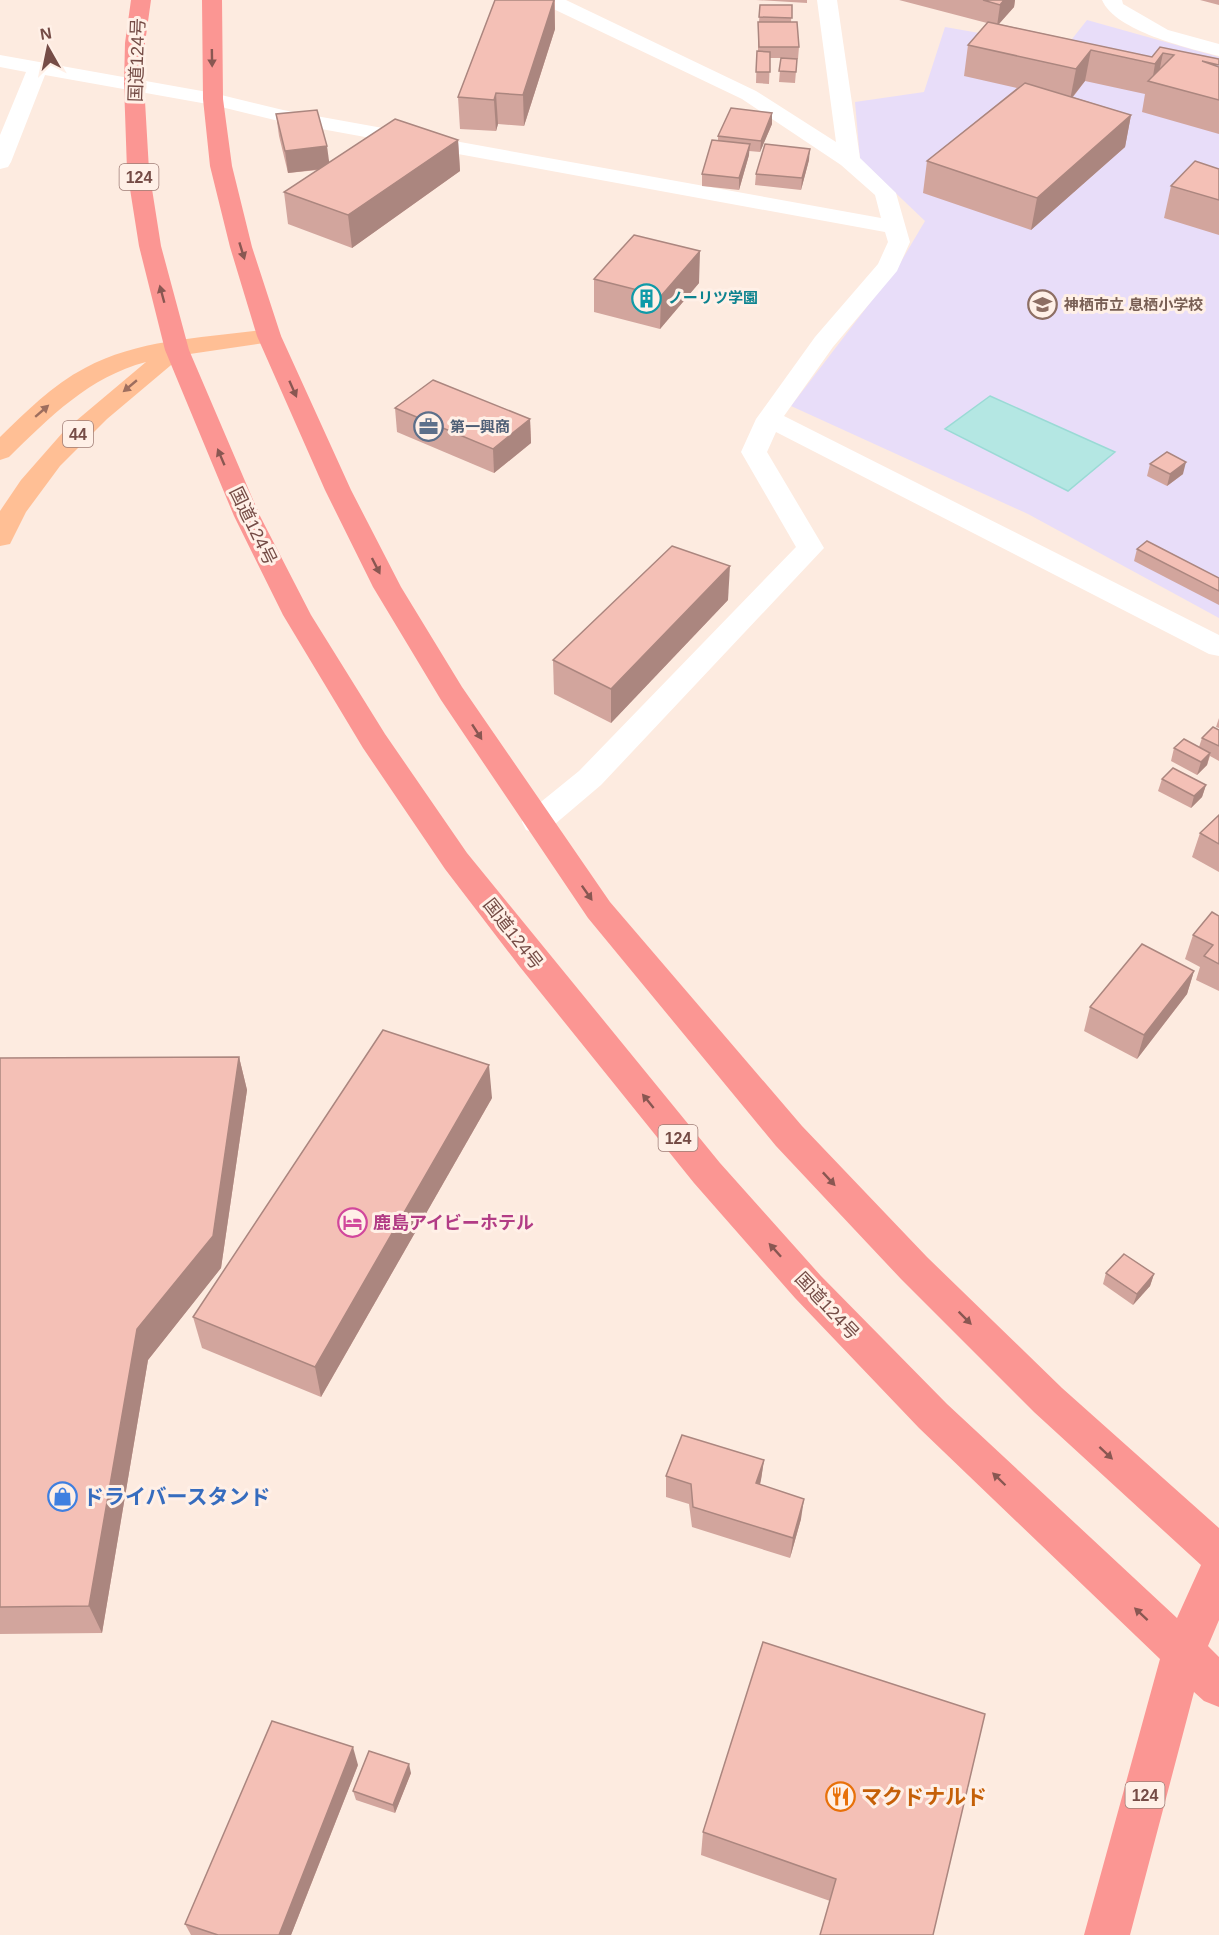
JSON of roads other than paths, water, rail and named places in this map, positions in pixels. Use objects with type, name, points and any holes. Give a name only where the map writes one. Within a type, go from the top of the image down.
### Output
[{"type":"highway","name":"国道124号","points":[[141,0],[135,43],[134,84],[138,170],[150,246],[177,350],[247,516],[297,615],[374,741],[456,861],[707,1173],[808,1287],[933,1416],[1219,1686]]},
{"type":"highway","points":[[212,0],[213,99],[221,166],[269,336],[338,490],[387,587],[451,693],[599,910],[677,1006],[789,1136],[914,1268],[1048,1400],[1219,1555]]},
{"type":"highway","name":"124","points":[[1107,1935],[1183,1654],[1219,1571]]},
{"type":"main road","name":"44","points":[[0,452],[59,396],[87,377],[126,360],[269,336]]},
{"type":"main road","name":"44","points":[[0,538],[18,504],[39,475],[69,442],[131,384],[177,350]]},
{"type":"street","points":[[537,822],[590,778],[810,548],[754,452],[769,419],[824,342],[889,266],[899,242],[885,193],[849,160],[749,95],[550,0]]},
{"type":"street","points":[[827,0],[849,160]]},
{"type":"street","points":[[1112,0],[1115,7],[1161,34],[1219,50]]},
{"type":"street","points":[[0,61],[213,99],[283,116],[895,227]]},
{"type":"street","points":[[0,162],[37,69]]},
{"type":"street","points":[[769,419],[1219,647]]},
{"type":"water","points":[[990,396],[1115,452],[1068,491],[945,429]]},
{"type":"place","name":"ノーリツ学園","points":[[647,298]]},
{"type":"place","name":"神栖市立 息栖小学校","points":[[1043,305]]},
{"type":"place","name":"第一興商","points":[[429,427]]},
{"type":"place","name":"鹿島アイビーホテル","points":[[352,1223]]},
{"type":"place","name":"ドライバースタンド","points":[[62,1497]]},
{"type":"place","name":"マクドナルド","points":[[840,1797]]}]
